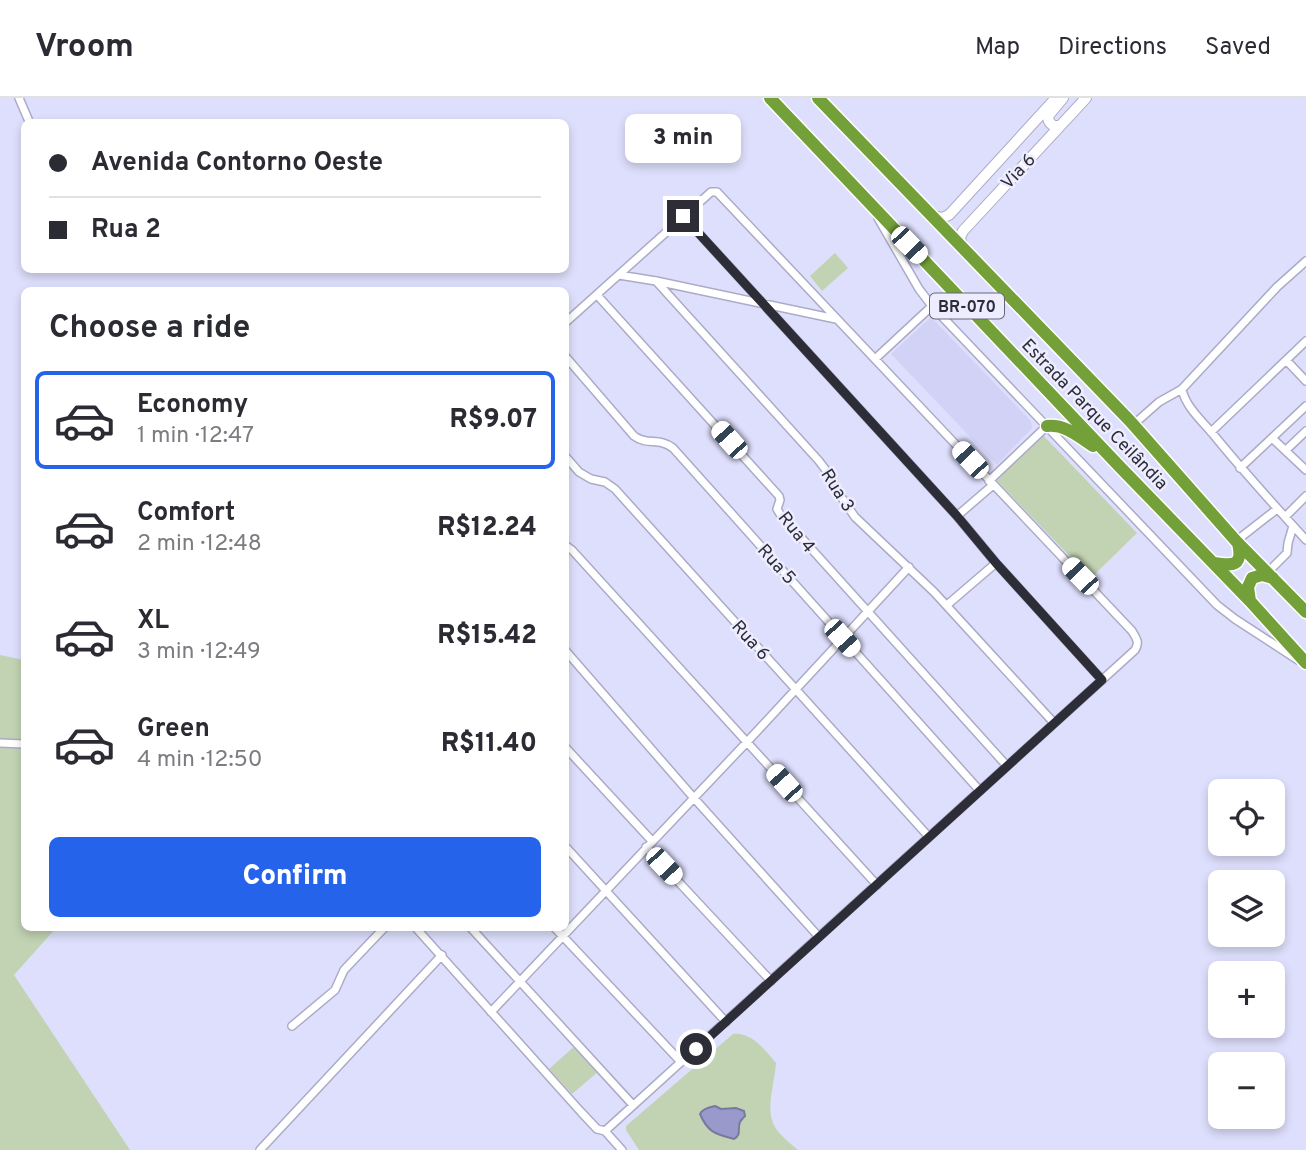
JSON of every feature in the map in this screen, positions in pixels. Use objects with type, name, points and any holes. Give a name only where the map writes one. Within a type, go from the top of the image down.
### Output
[{"type":"highway","name":"Estrada Parque Ceilândia","points":[[770,98],[1250,601],[1306,664]]},
{"type":"highway","name":"Estrada Parque Ceilândia","points":[[818,98],[1133,425],[1237,542],[1306,612]]},
{"type":"highway","points":[[1047,426],[1065,427],[1120,467]]},
{"type":"highway","points":[[1214,563],[1236,563],[1241,554],[1237,542]]},
{"type":"highway","points":[[1250,601],[1248,587],[1252,578],[1271,575]]},
{"type":"main road","name":"Via 6","points":[[930,215],[942,218],[949,215],[1056,98]]},
{"type":"main road","points":[[1061,125],[1051,125],[1048,116],[1063,98]]},
{"type":"main road","name":"Via 6","points":[[962,249],[960,237],[963,231],[1086,98]]},
{"type":"street","points":[[19,98],[28,119]]},
{"type":"street","points":[[569,320],[683,216],[713,191],[717,192],[1132,631],[1138,645],[605,1130]]},
{"type":"street","points":[[871,205],[919,289],[932,306],[1217,605],[1306,664]]},
{"type":"street","points":[[683,216],[957,516],[1102,680]]},
{"type":"street","points":[[1133,425],[1159,402],[1182,389],[1277,287],[1306,261]]},
{"type":"street","points":[[618,275],[836,320]]},
{"type":"street","name":"Rua 3","points":[[656,281],[819,461],[855,517],[947,605],[1054,723]]},
{"type":"street","name":"Rua 4","points":[[597,295],[779,496],[779,514],[1007,766]]},
{"type":"street","points":[[875,359],[932,306]]},
{"type":"street","points":[[1211,432],[1306,341]]},
{"type":"street","name":"Rua 5","points":[[569,361],[641,442],[665,442],[673,448],[980,791]]},
{"type":"street","points":[[1287,361],[1306,381]]},
{"type":"street","points":[[1182,389],[1191,409],[1306,540]]},
{"type":"street","points":[[1240,468],[1306,406]]},
{"type":"street","points":[[957,516],[1047,426]]},
{"type":"street","points":[[1286,450],[1306,431]]},
{"type":"street","points":[[1272,438],[1306,470]]},
{"type":"street","name":"Rua 6","points":[[569,461],[579,472],[615,489],[929,837]]},
{"type":"street","points":[[1285,517],[1306,496]]},
{"type":"street","points":[[1237,542],[1277,509]]},
{"type":"street","points":[[1271,575],[1287,553],[1293,526]]},
{"type":"street","points":[[569,549],[877,885]]},
{"type":"street","points":[[947,605],[996,563]]},
{"type":"street","points":[[569,930],[909,567]]},
{"type":"street","points":[[569,655],[819,937]]},
{"type":"street","points":[[0,743],[21,744]]},
{"type":"street","points":[[569,752],[771,981]]},
{"type":"street","points":[[569,849],[726,1022]]},
{"type":"street","points":[[292,1026],[335,990],[344,970],[380,931]]},
{"type":"street","points":[[419,931],[597,1129],[605,1130],[622,1150]]},
{"type":"street","points":[[474,931],[634,1105]]},
{"type":"street","points":[[558,931],[681,1062]]},
{"type":"street","points":[[491,1012],[568,931]]},
{"type":"street","points":[[260,1150],[442,955]]},
{"type":"shaded area","points":[[931,317],[1031,421],[1032,428],[997,465],[891,354]]},
{"type":"shaded area","points":[[715,1106],[744,1111],[745,1116],[734,1139],[713,1132],[703,1120],[701,1112]]},
{"type":"green space","points":[[835,253],[848,268],[822,291],[810,276]]},
{"type":"green space","points":[[1041,433],[1137,533],[1091,578],[997,481]]},
{"type":"green space","points":[[0,655],[21,659],[21,931],[53,931],[14,975],[130,1150],[0,1150]]},
{"type":"green space","points":[[733,1034],[740,1034],[758,1043],[776,1063],[771,1100],[772,1120],[779,1133],[798,1150],[639,1150],[626,1126]],"holes":[[[707,1108],[736,1108],[744,1111],[745,1116],[739,1123],[740,1132],[730,1137],[713,1133],[701,1112]]]},
{"type":"green space","points":[[576,1045],[599,1071],[572,1094],[549,1069]]},
{"type":"route","points":[[683,216],[957,516],[1102,680],[696,1049]]}]
